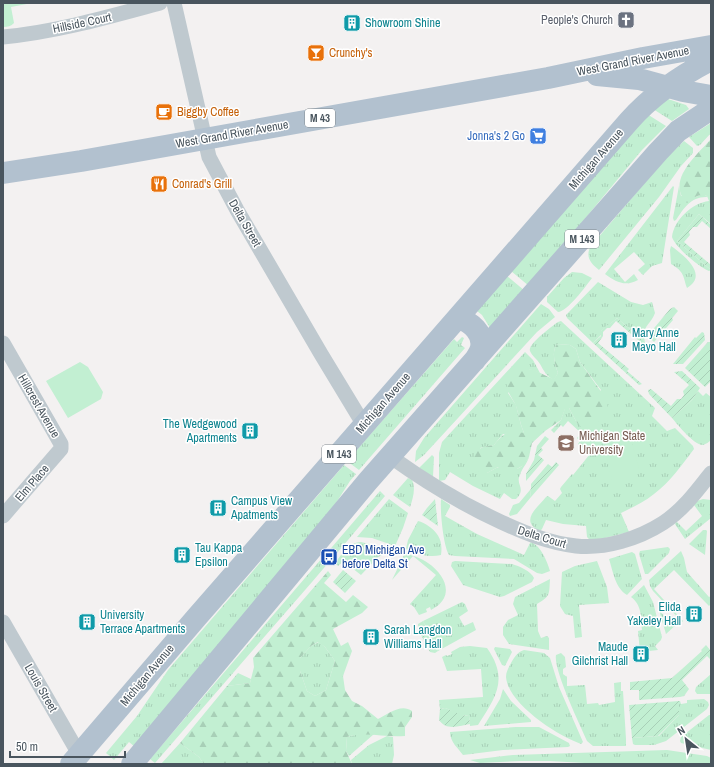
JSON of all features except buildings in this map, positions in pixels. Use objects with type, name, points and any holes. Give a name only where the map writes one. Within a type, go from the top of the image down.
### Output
[{"type":"main road","name":"West Grand River Avenue","points":[[3,173],[555,77],[643,58],[711,46]]},
{"type":"main road","name":"Michigan Avenue","points":[[75,759],[641,107],[685,74],[711,60]]},
{"type":"main road","name":"West Grand River Avenue","points":[[555,77],[590,75],[639,79],[691,93],[711,96]]},
{"type":"main road","name":"M 143","points":[[132,764],[368,481],[391,457],[668,141],[685,126],[711,109]]},
{"type":"main road","points":[[458,318],[476,328],[479,335],[482,347],[475,360]]},
{"type":"street","name":"Hillside Court","points":[[3,37],[102,19],[160,3]]},
{"type":"street","name":"Delta Street","points":[[174,3],[209,157],[237,210],[324,361],[364,425]]},
{"type":"street","name":"Hillcrest Avenue","points":[[3,343],[60,444],[61,449]]},
{"type":"street","name":"Elm Place","points":[[3,516],[61,449]]},
{"type":"street","name":"Delta Court","points":[[391,457],[436,488],[482,513],[532,536],[556,543],[577,546],[597,546],[616,543],[634,538],[651,530],[663,523],[686,504],[711,473]]},
{"type":"street","name":"Louis Street","points":[[3,622],[75,759]]},
{"type":"green space","points":[[3,3],[32,3],[11,7],[14,23],[3,27]]},
{"type":"green space","points":[[665,98],[686,105],[689,109],[672,121],[653,109]]},
{"type":"green space","points":[[647,114],[666,126],[642,150],[529,286],[511,271]]},
{"type":"green space","points":[[711,123],[711,133],[700,145],[697,146],[689,137]]},
{"type":"green space","points":[[711,139],[711,206],[707,196],[704,195],[696,196],[687,203],[681,195],[681,177],[691,160]]},
{"type":"green space","points":[[684,141],[693,148],[693,153],[681,166],[659,197],[599,270],[589,259],[588,253],[591,246],[665,159]]},
{"type":"green space","points":[[673,186],[662,263],[652,266],[643,275],[638,270],[645,264],[634,252],[614,269],[625,282],[634,274],[638,280],[629,283],[621,283],[605,274]]},
{"type":"green space","points":[[679,186],[681,196],[695,197],[703,194],[708,197],[697,198],[685,207],[674,221],[673,218]]},
{"type":"green space","points":[[709,201],[711,206],[711,224],[699,214],[677,241],[711,270],[709,271],[688,256],[678,246],[672,237],[676,224],[685,213],[696,205]]},
{"type":"green space","points":[[699,214],[711,225],[711,229],[702,221],[697,227],[693,227],[689,232],[690,235],[684,242],[711,265],[711,270],[677,241]]},
{"type":"green space","points":[[671,246],[688,260],[695,271],[696,277],[693,283],[687,288],[681,272],[671,264]]},
{"type":"green space","points":[[572,272],[582,273],[592,278],[566,308],[558,312],[547,302],[547,297],[564,278]]},
{"type":"green space","points":[[507,276],[525,291],[490,328],[482,315],[477,311]]},
{"type":"green space","points":[[598,282],[631,302],[643,305],[652,302],[655,313],[645,329],[645,342],[617,318],[601,331],[601,335],[593,343],[567,318],[566,315]]},
{"type":"green space","points":[[541,304],[549,309],[555,317],[537,332],[424,455],[415,462],[416,451],[424,438]]},
{"type":"green space","points":[[674,307],[678,311],[672,318],[673,320],[654,342],[650,338],[650,333],[670,309]]},
{"type":"green space","points":[[617,318],[645,342],[645,346],[616,321],[610,328],[607,328],[603,332],[603,336],[598,343],[629,369],[627,371],[642,384],[639,385],[593,343],[601,336],[601,331]]},
{"type":"green space","points":[[561,321],[655,408],[652,416],[667,431],[675,428],[693,446],[694,449],[676,473],[660,489],[642,502],[621,513],[629,532],[590,540],[587,537],[586,526],[563,524],[546,520],[540,531],[531,523],[530,519],[532,514],[538,506],[548,496],[555,501],[562,493],[560,489],[561,487],[590,454],[578,444],[580,441],[577,438],[581,433],[568,421],[563,427],[561,425],[554,433],[551,430],[561,420],[565,408],[569,408],[577,423],[601,390],[580,362],[576,349],[570,345],[557,344],[555,347],[554,358],[558,373],[554,380],[547,375],[531,353],[530,348],[532,344],[551,327]]},
{"type":"green space","points":[[702,332],[704,333],[705,340],[683,364],[673,364],[695,337],[696,338]]},
{"type":"green space","points":[[462,337],[464,338],[461,345],[465,348],[359,470],[347,461],[454,339],[457,342]]},
{"type":"green space","points":[[708,342],[711,342],[711,381],[705,387],[685,368]]},
{"type":"green space","points":[[557,344],[570,345],[576,349],[580,362],[607,400],[608,412],[590,429],[584,430],[577,423],[569,408],[565,409],[561,420],[545,431],[532,443],[529,457],[524,465],[515,470],[498,467],[487,473],[478,471],[475,455],[478,450],[494,445],[507,433],[524,433],[516,406],[508,390],[507,382],[514,374],[522,369],[531,369],[554,379],[558,373],[554,355]]},
{"type":"green space","points":[[525,352],[533,360],[540,373],[529,369],[508,393],[516,405],[524,433],[503,434],[494,445],[480,448],[487,473],[499,467],[515,469],[521,467],[529,457],[519,478],[521,492],[519,495],[516,499],[512,499],[504,493],[500,499],[473,486],[450,472],[445,480],[439,481],[439,453],[442,442]]},
{"type":"green space","points":[[80,362],[88,367],[103,392],[101,399],[68,418],[46,381]]},
{"type":"green space","points":[[682,371],[700,388],[692,400],[672,418],[649,394],[648,390],[651,389],[671,406],[677,399],[681,399],[684,395],[683,391],[689,385],[674,372]]},
{"type":"green space","points":[[698,391],[703,396],[706,393],[711,397],[711,440],[703,445],[695,442],[672,418],[692,400]]},
{"type":"green space","points":[[628,427],[640,473],[612,480],[601,434]]},
{"type":"green space","points":[[545,436],[549,439],[541,448],[543,450],[538,455],[544,460],[526,481],[526,474],[534,460],[537,446]]},
{"type":"green space","points":[[432,455],[434,457],[433,477],[419,468]]},
{"type":"green space","points":[[556,462],[559,465],[531,497],[531,484],[548,464],[552,467]]},
{"type":"green space","points":[[344,465],[356,474],[322,525],[135,747],[129,742],[114,760],[106,753],[137,716],[168,670]]},
{"type":"green space","points":[[408,478],[412,480],[414,486],[410,507],[393,495]]},
{"type":"green space","points":[[530,490],[531,497],[517,514],[510,516],[509,514],[513,505],[519,503]]},
{"type":"green space","points":[[380,491],[385,496],[332,559],[326,554]]},
{"type":"green space","points":[[389,499],[408,513],[395,546],[372,538],[357,537]]},
{"type":"green space","points":[[435,499],[438,526],[422,515]]},
{"type":"green space","points":[[441,499],[450,505],[445,516],[477,534],[524,555],[531,542],[535,544],[543,554],[550,571],[542,574],[537,573],[514,559],[449,555],[444,536]]},
{"type":"green space","points":[[703,499],[711,500],[711,518],[685,539],[675,524],[677,522],[686,531],[702,516],[694,505],[697,501]]},
{"type":"green space","points":[[418,521],[435,531],[441,541],[441,555],[423,555],[406,549],[408,540]]},
{"type":"green space","points":[[703,530],[707,531],[705,555],[689,544]]},
{"type":"green space","points":[[361,542],[393,550],[378,557],[361,575],[343,561],[338,566],[335,563],[349,546]]},
{"type":"green space","points":[[668,547],[670,549],[669,553],[648,574],[645,574],[639,554],[640,551]]},
{"type":"green space","points":[[681,551],[687,572],[709,597],[711,596],[711,604],[709,606],[674,570],[654,589],[683,621],[682,622],[653,591],[649,580]]},
{"type":"green space","points":[[632,552],[635,554],[642,579],[627,595],[617,584],[609,559]]},
{"type":"green space","points":[[405,553],[417,557],[423,560],[435,568],[444,580],[446,587],[446,593],[439,605],[431,610],[430,607],[426,609],[427,612],[419,615],[410,604],[436,575],[413,556],[392,580]]},
{"type":"green space","points":[[323,557],[329,562],[312,582],[155,763],[150,759]]},
{"type":"green space","points":[[597,561],[607,587],[609,603],[579,605],[582,637],[575,638],[573,616],[565,614],[560,606],[562,572],[575,566]]},
{"type":"green space","points":[[452,562],[512,564],[528,571],[534,578],[532,582],[500,597],[463,585],[451,566]]},
{"type":"green space","points":[[343,570],[356,581],[345,593],[333,582]]},
{"type":"green space","points":[[328,571],[331,575],[324,583],[346,602],[353,595],[368,607],[362,613],[333,629],[341,646],[348,642],[352,651],[343,676],[345,690],[352,701],[362,706],[378,719],[390,712],[403,708],[412,711],[412,717],[405,727],[405,736],[354,735],[347,737],[346,751],[352,764],[204,764],[199,757],[180,743],[227,686],[250,683],[254,667],[253,658]],"holes":[[[318,642],[325,647],[335,661],[326,690],[315,696],[307,691],[300,671],[300,658],[311,646]]]},
{"type":"green space","points":[[550,579],[550,588],[547,597],[537,604],[538,631],[541,638],[547,636],[549,638],[549,650],[509,644],[503,635],[503,627],[508,620],[518,615],[513,604],[515,597]]},
{"type":"green space","points":[[644,585],[653,602],[662,637],[655,646],[658,650],[640,652],[638,631],[642,630],[641,616],[635,600],[631,597]]},
{"type":"green space","points":[[462,602],[465,604],[468,611],[459,617],[464,626],[473,622],[476,630],[438,651],[423,621]]},
{"type":"green space","points":[[659,610],[666,618],[670,614],[678,623],[666,634]]},
{"type":"green space","points":[[423,621],[438,651],[435,653],[430,652],[418,629],[418,624]]},
{"type":"green space","points":[[319,642],[325,647],[335,661],[326,690],[315,696],[307,691],[300,671],[300,658],[311,646]]},
{"type":"green space","points":[[706,645],[711,651],[711,660],[707,656],[682,680],[689,689],[684,696],[639,700],[639,690],[630,690],[630,682],[672,678],[702,651],[701,650]]},
{"type":"green space","points":[[470,646],[487,648],[494,659],[499,679],[495,697],[490,706],[478,725],[470,726],[469,716],[458,715],[446,709],[440,709],[439,700],[483,697],[481,669],[447,671],[442,657],[452,654],[451,652],[460,647]]},
{"type":"green space","points":[[495,647],[510,649],[512,652],[505,666],[502,665],[494,649]]},
{"type":"green space","points":[[524,650],[544,653],[550,658],[559,687],[583,742],[581,744],[560,734],[536,718],[515,698],[509,687],[506,674],[512,660],[519,652]]},
{"type":"green space","points":[[561,653],[565,657],[566,667],[563,669],[563,674],[567,677],[567,686],[585,685],[587,704],[598,703],[599,705],[615,702],[614,683],[621,682],[621,691],[623,691],[626,746],[593,746],[587,741],[568,697],[556,662],[556,655]]},
{"type":"green space","points":[[238,673],[251,679],[250,683],[227,686]]},
{"type":"green space","points":[[711,674],[711,694],[697,694],[695,691],[696,687]]},
{"type":"green space","points":[[503,689],[511,701],[531,720],[531,722],[484,726],[500,699]]},
{"type":"green space","points":[[704,699],[709,705],[707,709],[666,741],[654,745],[633,744],[632,738],[659,736],[679,715],[679,701],[681,704],[687,703],[687,700]]},
{"type":"green space","points":[[679,701],[679,715],[658,736],[632,738],[629,705]]},
{"type":"green space","points":[[445,708],[459,714],[469,716],[470,724],[450,727],[442,724],[439,720],[440,709]]},
{"type":"green space","points":[[711,715],[711,750],[681,743],[681,737]]},
{"type":"green space","points":[[516,727],[539,727],[569,743],[570,746],[503,750],[463,755],[450,736],[450,732]]},
{"type":"green space","points":[[358,734],[374,734],[349,756],[346,751],[347,737]]},
{"type":"green space","points":[[387,736],[393,737],[394,755],[392,764],[352,764],[351,760],[369,745]]},
{"type":"green space","points":[[180,743],[199,757],[204,764],[161,764]]},
{"type":"green space","points":[[667,750],[707,756],[711,758],[711,764],[602,764],[550,761],[480,763],[470,760],[513,755]]},
{"type":"place","name":"People's Church","points":[[626,20]]},
{"type":"place","name":"Showroom Shine","points":[[352,23]]},
{"type":"place","name":"Crunchy's","points":[[316,53]]},
{"type":"place","name":"Biggby Coffee","points":[[164,112]]},
{"type":"place","name":"Jonna's 2 Go","points":[[538,136]]},
{"type":"place","name":"Conrad's Grill","points":[[159,184]]},
{"type":"place","name":"Mary Anne Mayo Hall","points":[[619,340]]},
{"type":"place","name":"The Wedgewood Apartments","points":[[250,431]]},
{"type":"place","name":"Michigan State University","points":[[566,443]]},
{"type":"place","name":"Campus View Apatments","points":[[218,508]]},
{"type":"place","name":"Tau Kappa Epsilon","points":[[182,555]]},
{"type":"place","name":"EBD Michigan Ave before Delta St","points":[[329,557]]},
{"type":"place","name":"Elida Yakeley Hall","points":[[694,614]]},
{"type":"place","name":"University Terrace Apartments","points":[[87,622]]},
{"type":"place","name":"Sarah Langdon Williams Hall","points":[[371,637]]},
{"type":"place","name":"Maude Gilchrist Hall","points":[[641,654]]}]
